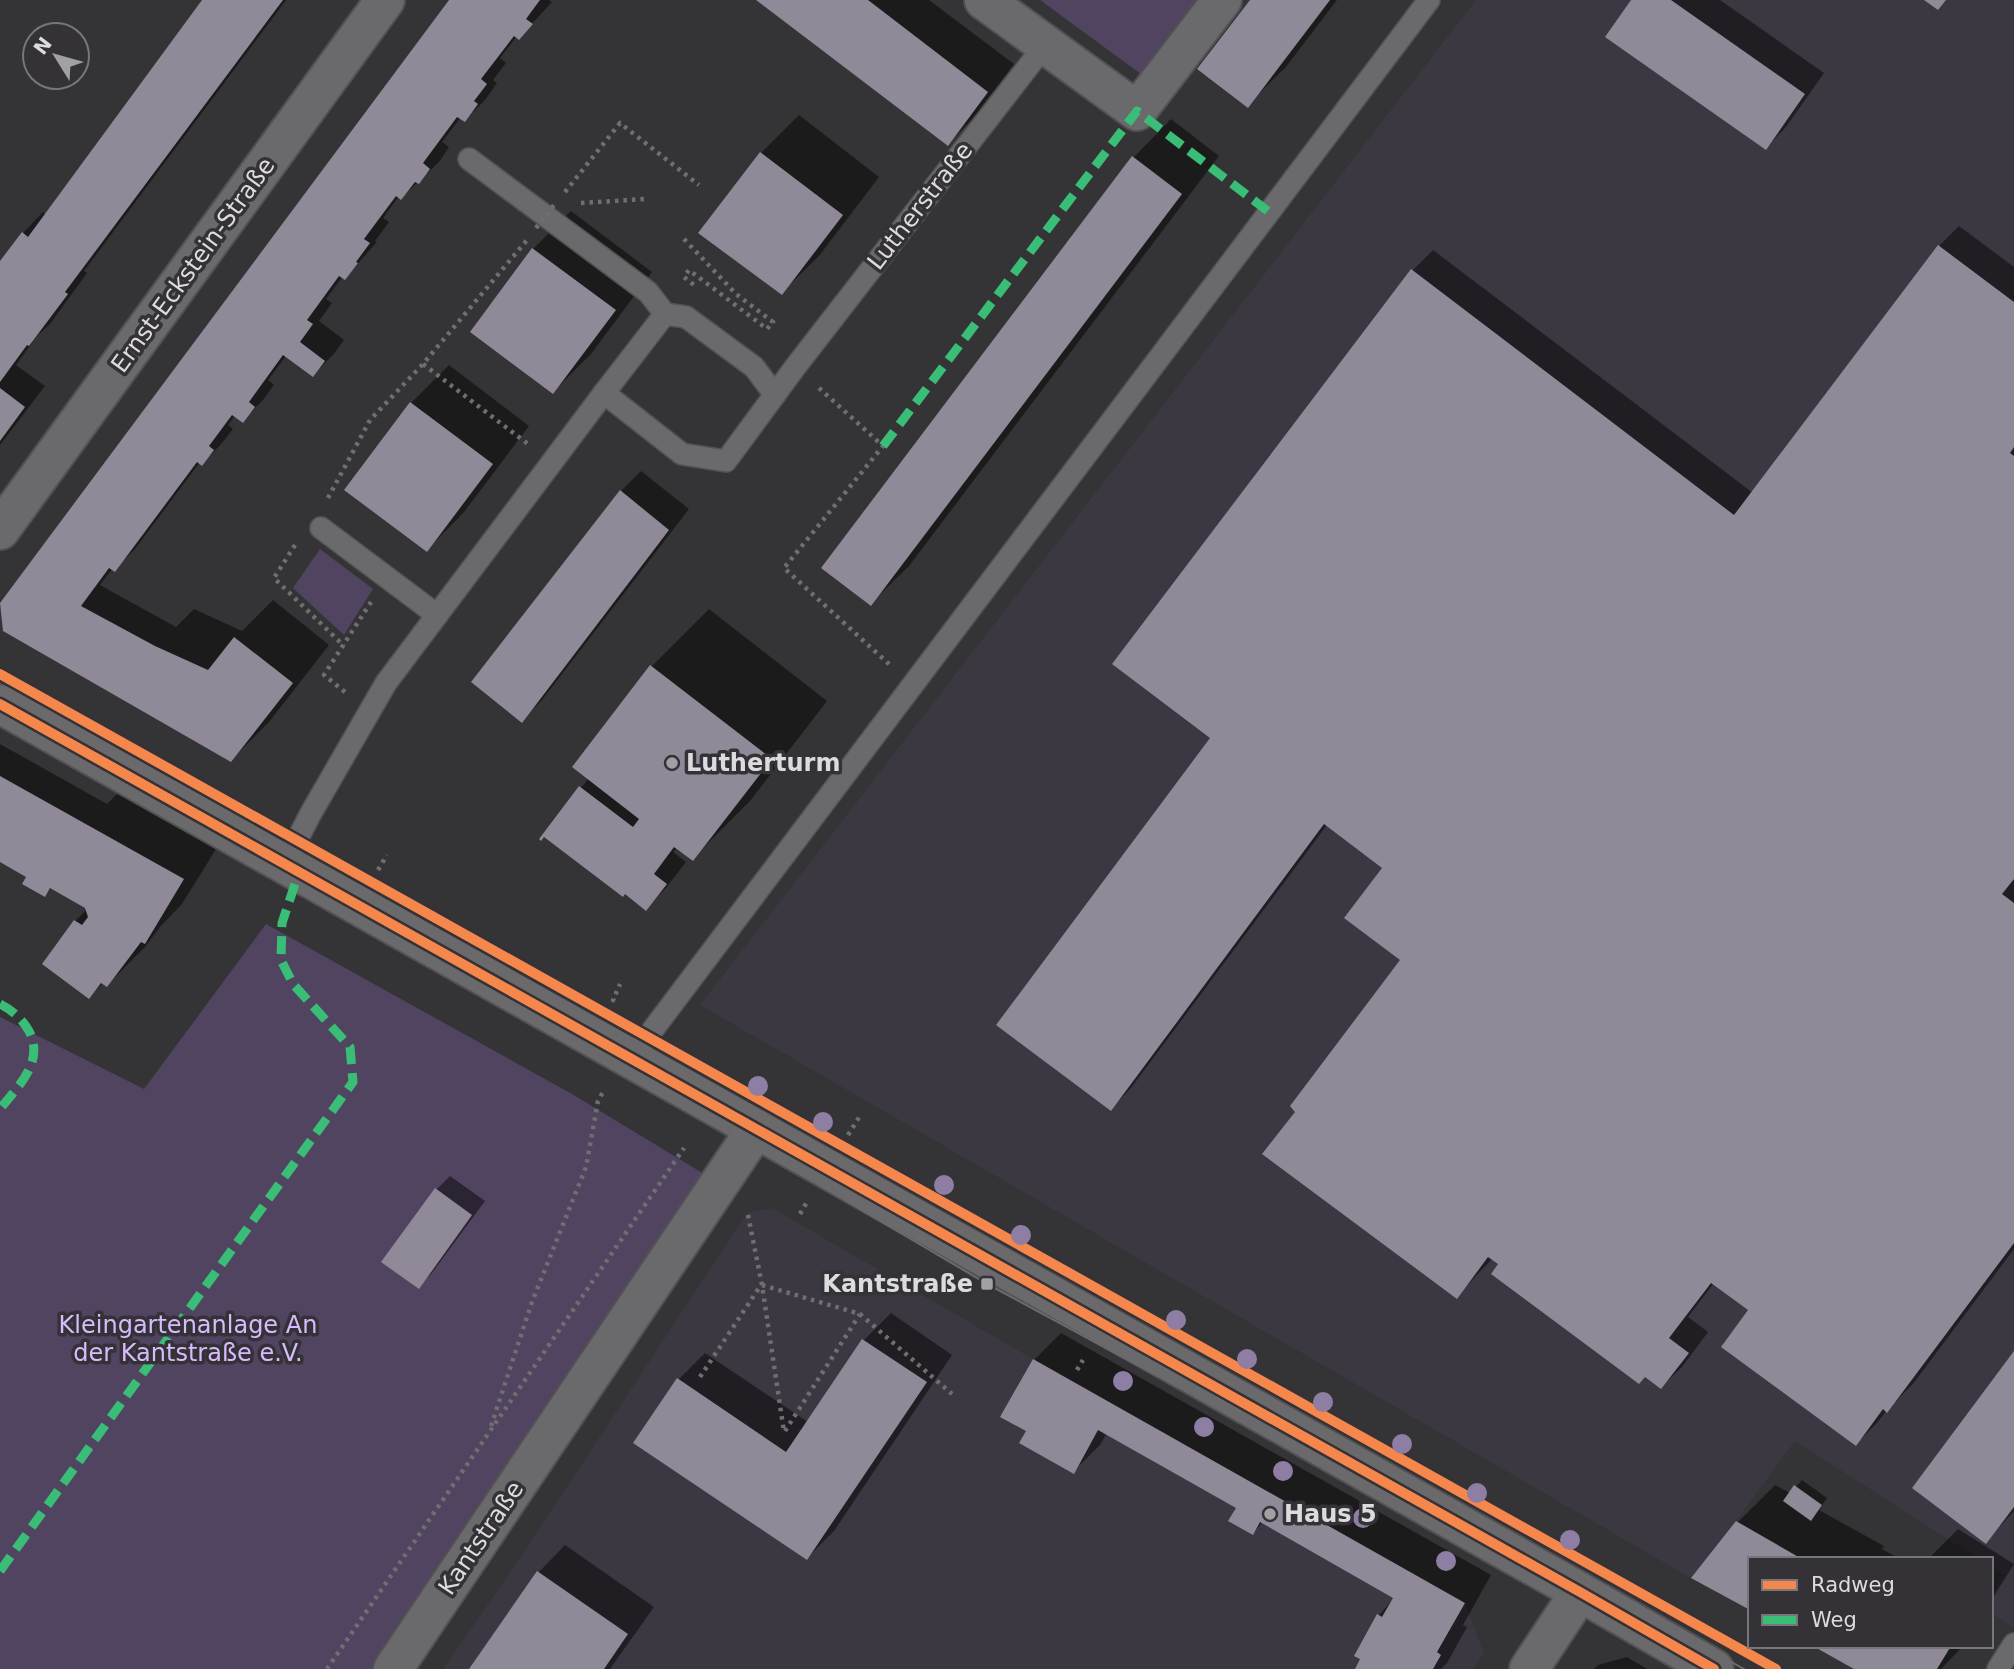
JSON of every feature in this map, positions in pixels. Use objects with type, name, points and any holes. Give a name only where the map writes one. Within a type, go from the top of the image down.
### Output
[{"type":"street","name":"Ernst-Eckstein-Straße","points":[[0,530],[385,0]]},
{"type":"street","points":[[984,0],[1137,111],[1222,0]]},
{"type":"street","points":[[0,704],[285,863],[632,1049],[756,1129],[1580,1591],[1714,1669]]},
{"type":"street","name":"Kantstraße","points":[[393,1669],[756,1129]]},
{"type":"street","points":[[1529,1669],[1580,1591]]},
{"type":"lane","points":[[632,1049],[912,684],[1429,0]]},
{"type":"lane","name":"Lutherstraße","points":[[604,393],[682,454],[726,461],[796,366],[1045,45]]},
{"type":"lane","points":[[469,159],[648,292],[665,314],[686,317],[754,367],[775,395]]},
{"type":"lane","points":[[285,863],[386,682],[665,314]]},
{"type":"lane","points":[[321,528],[437,615]]},
{"type":"lane","points":[[1998,1669],[2014,1644]]},
{"type":"path","points":[[327,499],[370,420],[423,364],[620,123],[699,185]]},
{"type":"path","points":[[580,203],[645,199]]},
{"type":"path","points":[[554,205],[567,204]]},
{"type":"path","points":[[684,239],[736,294],[772,322],[767,329],[689,270],[684,277],[695,285]]},
{"type":"path","points":[[423,364],[552,463]]},
{"type":"path","points":[[796,366],[883,446],[785,568],[912,684]]},
{"type":"path","points":[[296,544],[274,578],[344,646]]},
{"type":"path","points":[[369,711],[324,675],[375,595]]},
{"type":"path","points":[[378,870],[387,855]]},
{"type":"path","points":[[489,1433],[532,1302],[586,1167],[598,1101],[632,1049],[642,1016],[613,1000],[620,984]]},
{"type":"path","points":[[327,1669],[684,1148]]},
{"type":"path","points":[[747,1213],[762,1284],[784,1432],[860,1314]]},
{"type":"path","points":[[762,1284],[860,1314],[952,1394]]},
{"type":"path","points":[[700,1377],[762,1284]]},
{"type":"path","points":[[1077,1370],[1083,1360]]},
{"type":"shaded area","points":[[1476,0],[2014,0],[2014,1628],[1993,1614],[1993,1593],[2003,1575],[1993,1568],[1993,1557],[1976,1557],[1795,1441],[1691,1578],[700,1005]]},
{"type":"shaded area","points":[[772,1208],[1465,1603],[1484,1653],[1473,1669],[443,1669],[520,1558],[747,1213]]},
{"type":"green space","points":[[1040,0],[1209,0],[1149,80]]},
{"type":"green space","points":[[320,549],[373,589],[344,635],[293,588]]},
{"type":"green space","name":"Kleingartenanlage An der Kantstraße e.V.","points":[[266,924],[572,1094],[709,1177],[372,1669],[0,1669],[0,1017],[144,1089]]},
{"type":"building","points":[[202,0],[283,0],[65,292],[68,294],[0,382],[0,261],[22,232],[28,237]]},
{"type":"building","points":[[449,0],[540,0],[526,19],[533,24],[519,40],[514,36],[481,79],[487,84],[474,101],[478,104],[465,122],[457,117],[423,163],[430,169],[419,184],[415,182],[401,200],[396,196],[364,239],[370,243],[356,262],[358,263],[345,280],[339,276],[307,320],[313,324],[300,342],[325,361],[313,377],[283,355],[249,402],[255,407],[243,423],[232,415],[209,446],[214,450],[202,466],[197,462],[115,572],[109,568],[81,606],[155,646],[208,670],[234,637],[293,683],[231,762],[3,631],[0,603]]},
{"type":"building","points":[[756,0],[868,0],[988,92],[948,146]]},
{"type":"building","points":[[1250,0],[1330,0],[1248,108],[1197,69]]},
{"type":"building","points":[[1631,0],[1671,0],[1805,94],[1766,150],[1605,37]]},
{"type":"building","points":[[1924,0],[1946,0],[1938,10]]},
{"type":"building","points":[[760,152],[843,215],[782,295],[698,233]]},
{"type":"building","points":[[1132,156],[1182,194],[871,606],[821,568]]},
{"type":"building","points":[[1938,245],[2014,302],[2014,447],[2010,453],[2014,456],[2014,879],[2002,894],[2014,903],[2014,1243],[1887,1413],[1883,1409],[1856,1446],[1721,1347],[1748,1310],[1711,1283],[1669,1338],[1689,1353],[1661,1389],[1645,1377],[1639,1384],[1491,1274],[1498,1264],[1488,1257],[1457,1299],[1262,1154],[1295,1112],[1290,1106],[1400,960],[1344,918],[1382,868],[1324,824],[1111,1111],[996,1025],[1210,738],[1112,664],[1411,269],[1734,515]]},
{"type":"building","points":[[532,248],[616,310],[553,394],[470,332]]},
{"type":"building","points":[[0,388],[25,407],[0,441]]},
{"type":"building","points":[[410,402],[493,464],[427,552],[344,490]]},
{"type":"building","points":[[620,490],[669,530],[522,723],[471,682]]},
{"type":"building","name":"Lutherturm","points":[[650,665],[772,759],[693,861],[674,847],[654,874],[667,884],[646,911],[625,894],[623,897],[544,837],[541,841],[539,839],[579,786],[633,827],[639,819],[572,767]]},
{"type":"building","points":[[0,776],[184,879],[145,944],[141,942],[107,987],[101,983],[89,999],[42,964],[74,920],[82,925],[88,917],[85,908],[50,888],[45,897],[22,884],[26,877],[0,862]]},
{"type":"building","points":[[435,1188],[472,1215],[419,1289],[381,1262]]},
{"type":"building","points":[[862,1339],[927,1382],[807,1560],[633,1443],[677,1378],[786,1452]]},
{"type":"building","points":[[2014,1351],[2014,1507],[1986,1544],[1912,1488]]},
{"type":"building","name":"Haus 5","points":[[1033,1359],[1465,1603],[1437,1652],[1441,1655],[1433,1669],[1355,1669],[1360,1659],[1354,1656],[1377,1614],[1382,1617],[1393,1598],[1260,1522],[1253,1535],[1228,1521],[1236,1508],[1098,1430],[1074,1474],[1019,1443],[1026,1431],[1000,1417]]},
{"type":"building","points":[[1794,1485],[1822,1505],[1811,1521],[1783,1501]]},
{"type":"building","points":[[1736,1521],[1799,1557],[1748,1557],[1748,1609],[1691,1578]]},
{"type":"building","points":[[537,1571],[628,1634],[604,1669],[469,1669]]},
{"type":"building","points":[[1817,1648],[1950,1648],[1937,1669],[1854,1669]]},
{"type":"tram line","points":[[0,686],[1744,1669]]},
{"type":"tram line","points":[[0,716],[578,1042],[987,1284],[1697,1669]]},
{"type":"marked path","points":[[883,446],[1137,111],[1269,212]]},
{"type":"marked path","points":[[0,1571],[353,1082],[350,1047],[293,984],[281,960],[282,923],[299,872]]},
{"type":"marked path","points":[[0,1004],[16,1015],[29,1031],[34,1053],[27,1073],[0,1109]]},
{"type":"cycle path","points":[[0,674],[1776,1669]]},
{"type":"cycle path","points":[[0,704],[1714,1669]]},
{"type":"place","name":"Lutherturm","points":[[672,763]]},
{"type":"place","name":"Kantstraße","points":[[987,1284]]},
{"type":"place","name":"Haus 5","points":[[1270,1514]]}]
